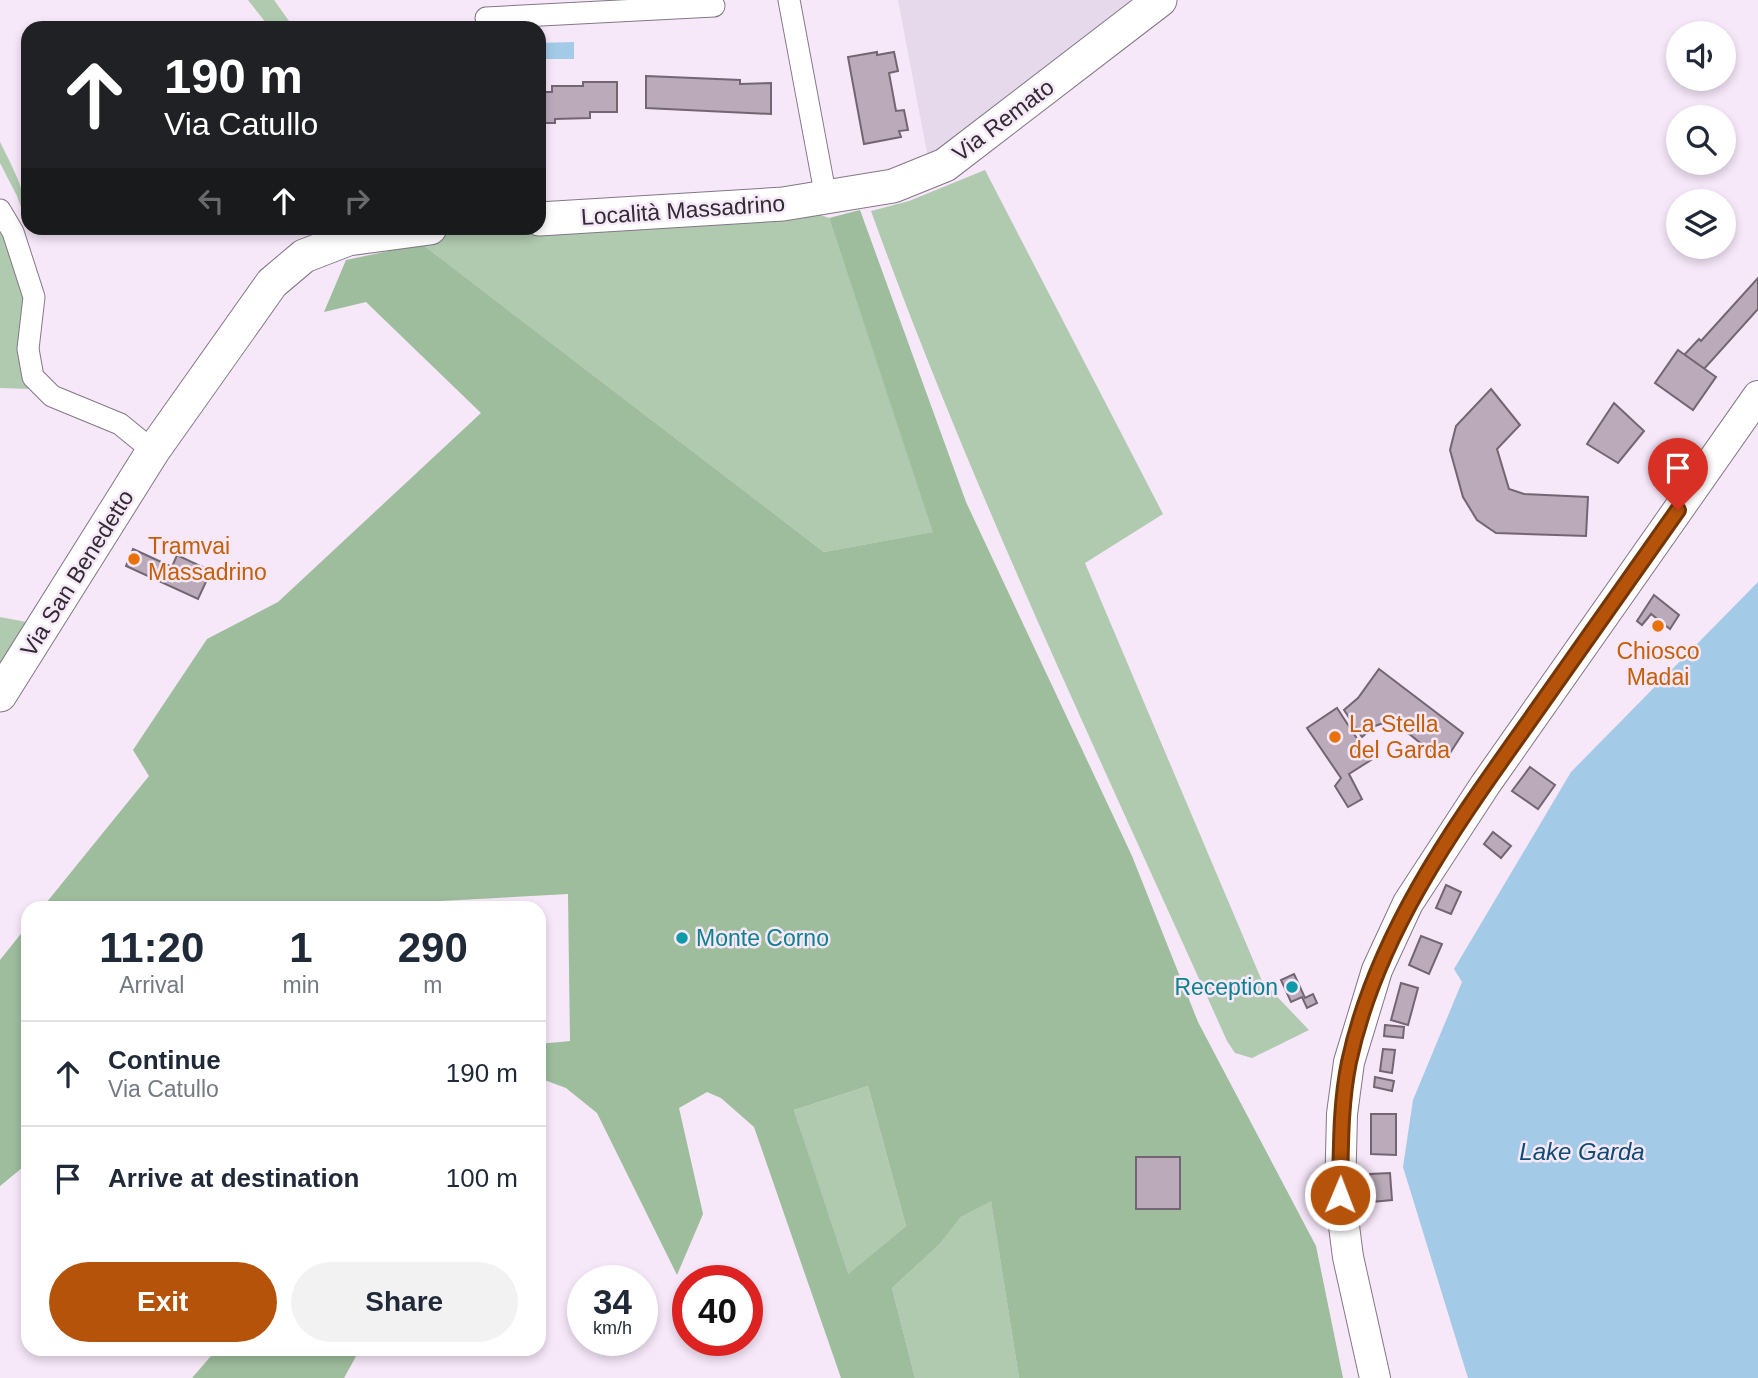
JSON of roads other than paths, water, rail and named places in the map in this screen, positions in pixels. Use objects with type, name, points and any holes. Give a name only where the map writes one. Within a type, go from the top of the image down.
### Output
[{"type":"main road","name":"Via Remato","points":[[826,198],[893,186],[945,165],[1155,2]]},
{"type":"main road","name":"Località Massadrino","points":[[546,219],[783,204],[826,198]]},
{"type":"main road","points":[[150,448],[272,283],[304,256],[348,239],[378,235]]},
{"type":"main road","name":"Via San Benedetto","points":[[0,695],[150,448]]},
{"type":"street","points":[[789,0],[826,198]]},
{"type":"street","points":[[485,15],[714,6]]},
{"type":"street","points":[[0,210],[13,232],[34,297],[28,349],[33,377],[52,396],[120,424],[150,448]]},
{"type":"street","points":[[1375,1378],[1348,1257],[1340,1195],[1342,1114],[1349,1062],[1377,970],[1408,904],[1521,734],[1758,396]]},
{"type":"water","points":[[574,42],[574,59],[546,59],[546,43]]},
{"type":"water","name":"Lake Garda","points":[[1758,582],[1758,1378],[1468,1378],[1403,1167],[1413,1100],[1462,982],[1454,969],[1571,772]]},
{"type":"place","name":"Tramvai Massadrino","points":[[134,559]]},
{"type":"place","name":"Chiosco Madai","points":[[1658,626]]},
{"type":"place","name":"La Stella del Garda","points":[[1335,737]]},
{"type":"place","name":"Monte Corno","points":[[682,938]]},
{"type":"place","name":"Reception","points":[[1292,987]]}]
